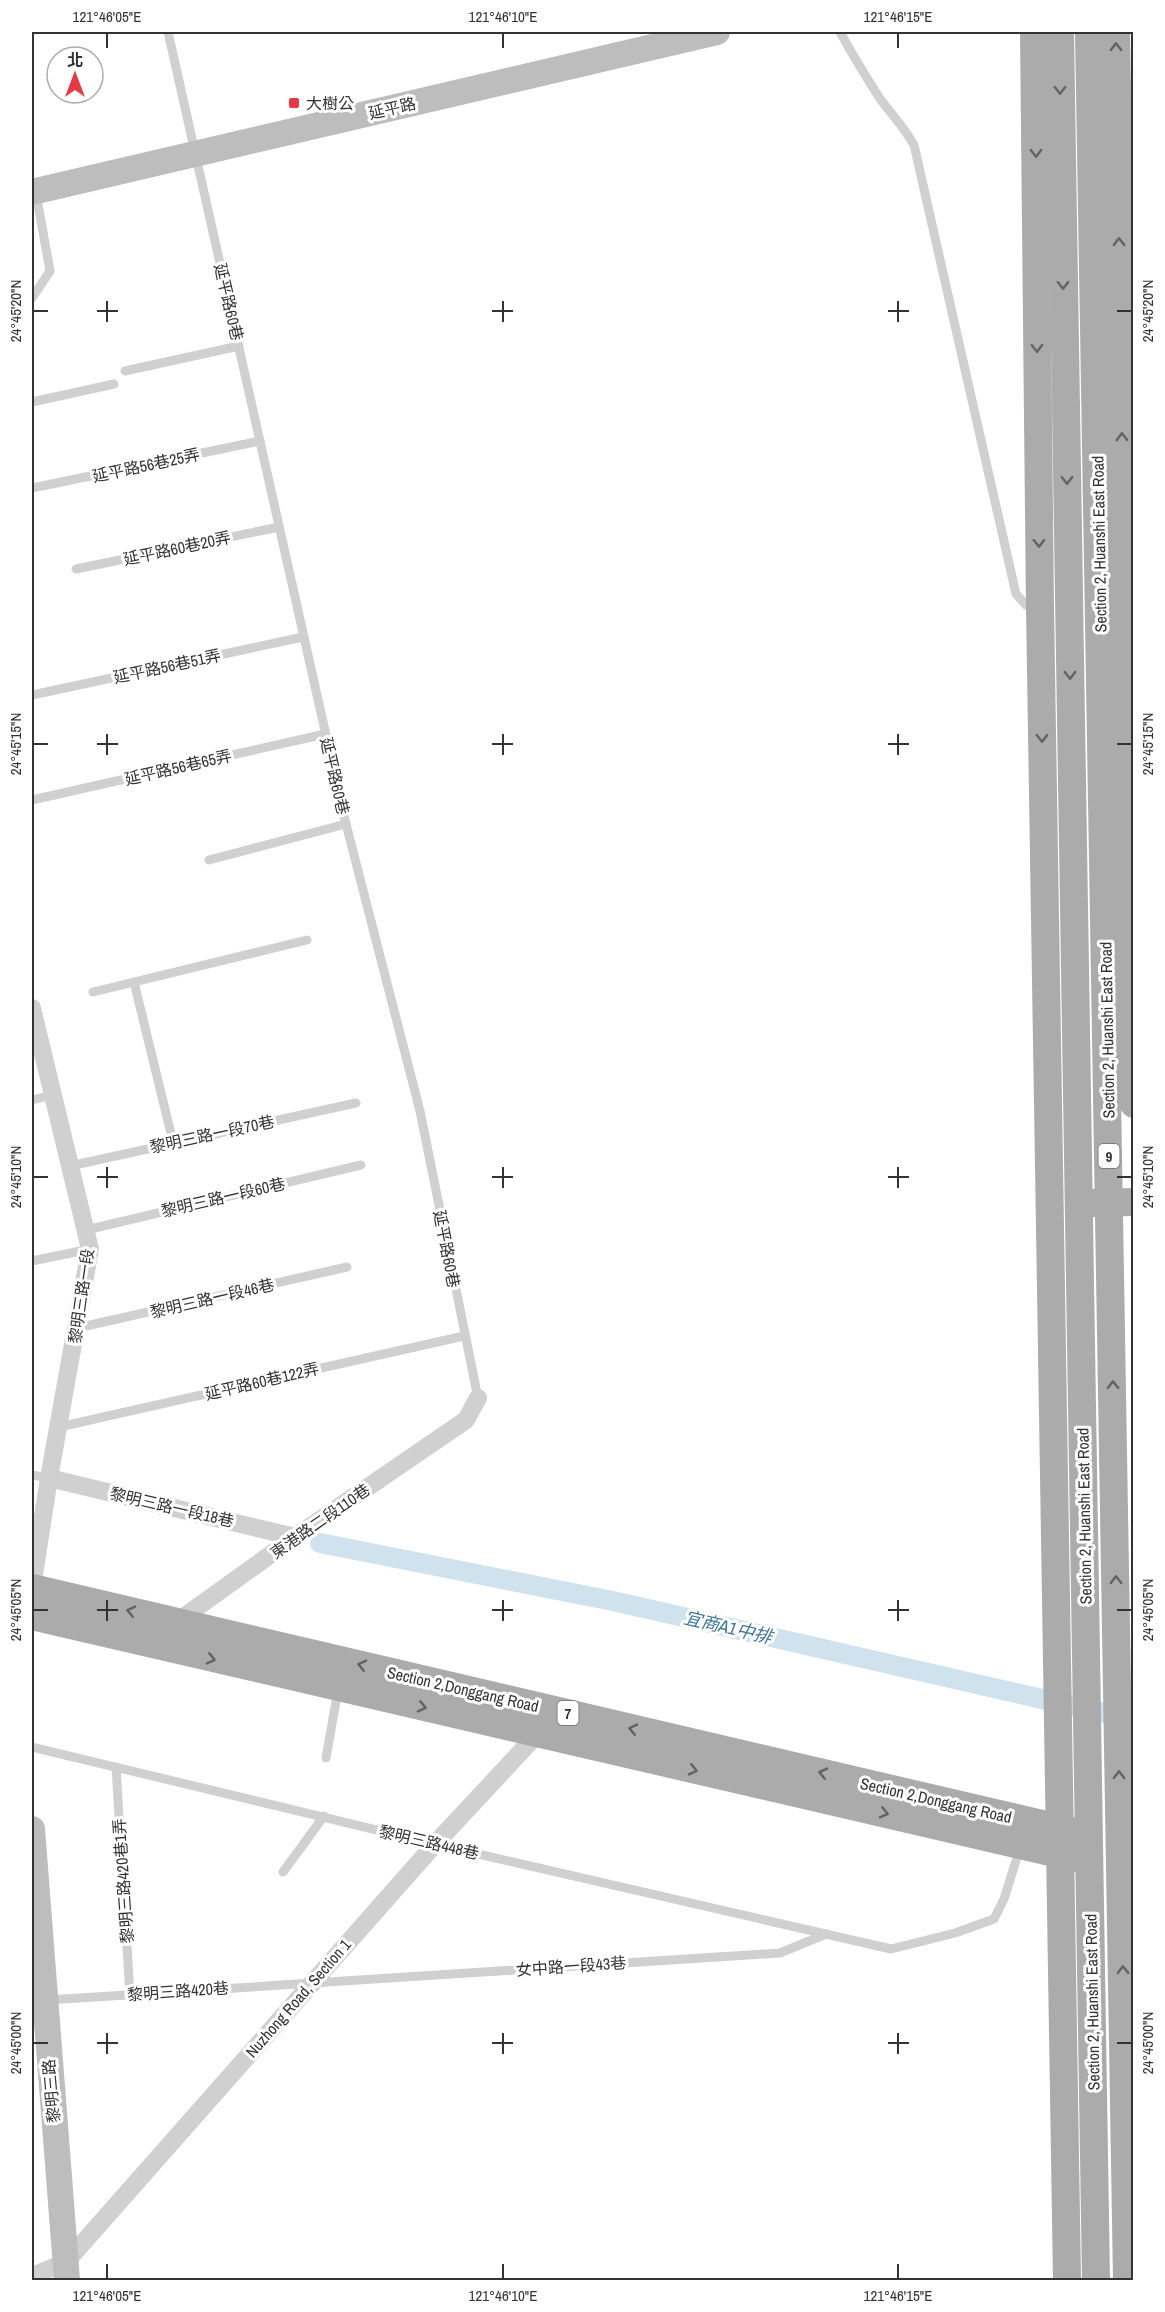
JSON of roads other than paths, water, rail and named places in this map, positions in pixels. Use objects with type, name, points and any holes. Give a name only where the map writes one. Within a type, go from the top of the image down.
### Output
[{"type":"main road","name":"延平路","points":[[34,191],[717,32]]},
{"type":"main road","name":"Section 2, Huanshi East Road","points":[[1034,32],[1084,607],[1134,1104]]},
{"type":"main road","name":"Section 2, Huanshi East Road","points":[[1060,32],[1084,607],[1122,1203],[1112,1853],[1098,2008],[1067,2280]]},
{"type":"main road","name":"Section 2, Huanshi East Road","points":[[1089,32],[1078,1203],[1112,1853]]},
{"type":"main road","name":"Section 2, Huanshi East Road","points":[[1116,32],[1049,1204],[1060,1841],[1098,2008],[1127,2280]]},
{"type":"main road","points":[[1049,1204],[1122,1203]]},
{"type":"main road","name":"Section 2,Donggang Road","points":[[32,1589],[178,1621],[561,1712],[1112,1853]]},
{"type":"main road","name":"Section 2,Donggang Road","points":[[32,1616],[1021,1845],[1060,1841]]},
{"type":"main road","name":"黎明三路","points":[[32,1829],[67,2271]]},
{"type":"main road","name":"Section 2, Huanshi East Road","points":[[1096,2280],[1098,2008]]},
{"type":"street","name":"黎明三路一段","points":[[32,1008],[90,1249],[59,1427],[40,1477],[32,1589]]},
{"type":"street","name":"東港路二段110巷","points":[[178,1621],[466,1420],[478,1398]]},
{"type":"street","name":"黎明三路一段18巷","points":[[40,1477],[296,1537]]},
{"type":"street","points":[[171,1649],[178,1621]]},
{"type":"street","name":"Nuzhong Road, Section 1","points":[[32,2277],[67,2271],[313,1982],[435,1844],[537,1734],[561,1712]]},
{"type":"lane","name":"延平路60巷","points":[[168,32],[346,824],[420,1111],[478,1398]]},
{"type":"lane","points":[[840,32],[867,80],[905,128],[917,152],[1016,594],[1026,605],[1084,607]]},
{"type":"lane","points":[[32,298],[50,271],[34,191]]},
{"type":"lane","points":[[125,371],[239,346]]},
{"type":"lane","points":[[32,402],[114,384]]},
{"type":"lane","name":"延平路56巷25弄","points":[[32,488],[260,441]]},
{"type":"lane","name":"延平路60巷20弄","points":[[76,569],[279,527]]},
{"type":"lane","name":"延平路56巷51弄","points":[[32,695],[303,636]]},
{"type":"lane","name":"延平路56巷65弄","points":[[32,800],[325,734]]},
{"type":"lane","points":[[209,860],[346,824]]},
{"type":"lane","points":[[93,992],[308,940]]},
{"type":"lane","points":[[134,982],[173,1142]]},
{"type":"lane","points":[[32,1100],[52,1095]]},
{"type":"lane","name":"黎明三路一段70巷","points":[[70,1166],[356,1103]]},
{"type":"lane","name":"黎明三路一段60巷","points":[[86,1230],[361,1165]]},
{"type":"lane","points":[[32,1261],[90,1249]]},
{"type":"lane","name":"黎明三路一段46巷","points":[[77,1328],[347,1267]]},
{"type":"lane","name":"延平路60巷122弄","points":[[59,1427],[464,1336]]},
{"type":"lane","points":[[326,1758],[338,1688]]},
{"type":"lane","name":"黎明三路448巷","points":[[32,1747],[435,1844],[891,1949],[956,1933],[994,1919],[1004,1899],[1021,1845]]},
{"type":"lane","name":"黎明三路420巷1弄","points":[[116,1767],[130,1995]]},
{"type":"lane","points":[[283,1872],[324,1816]]},
{"type":"lane","name":"女中路一段43巷","points":[[313,1982],[780,1953],[826,1934]]},
{"type":"lane","name":"黎明三路420巷","points":[[44,2000],[313,1982]]},
{"type":"waterway","name":"宜商A1中排","points":[[320,1543],[613,1601],[1134,1720]]},
{"type":"place","name":"大樹公","points":[[294,103]]}]
